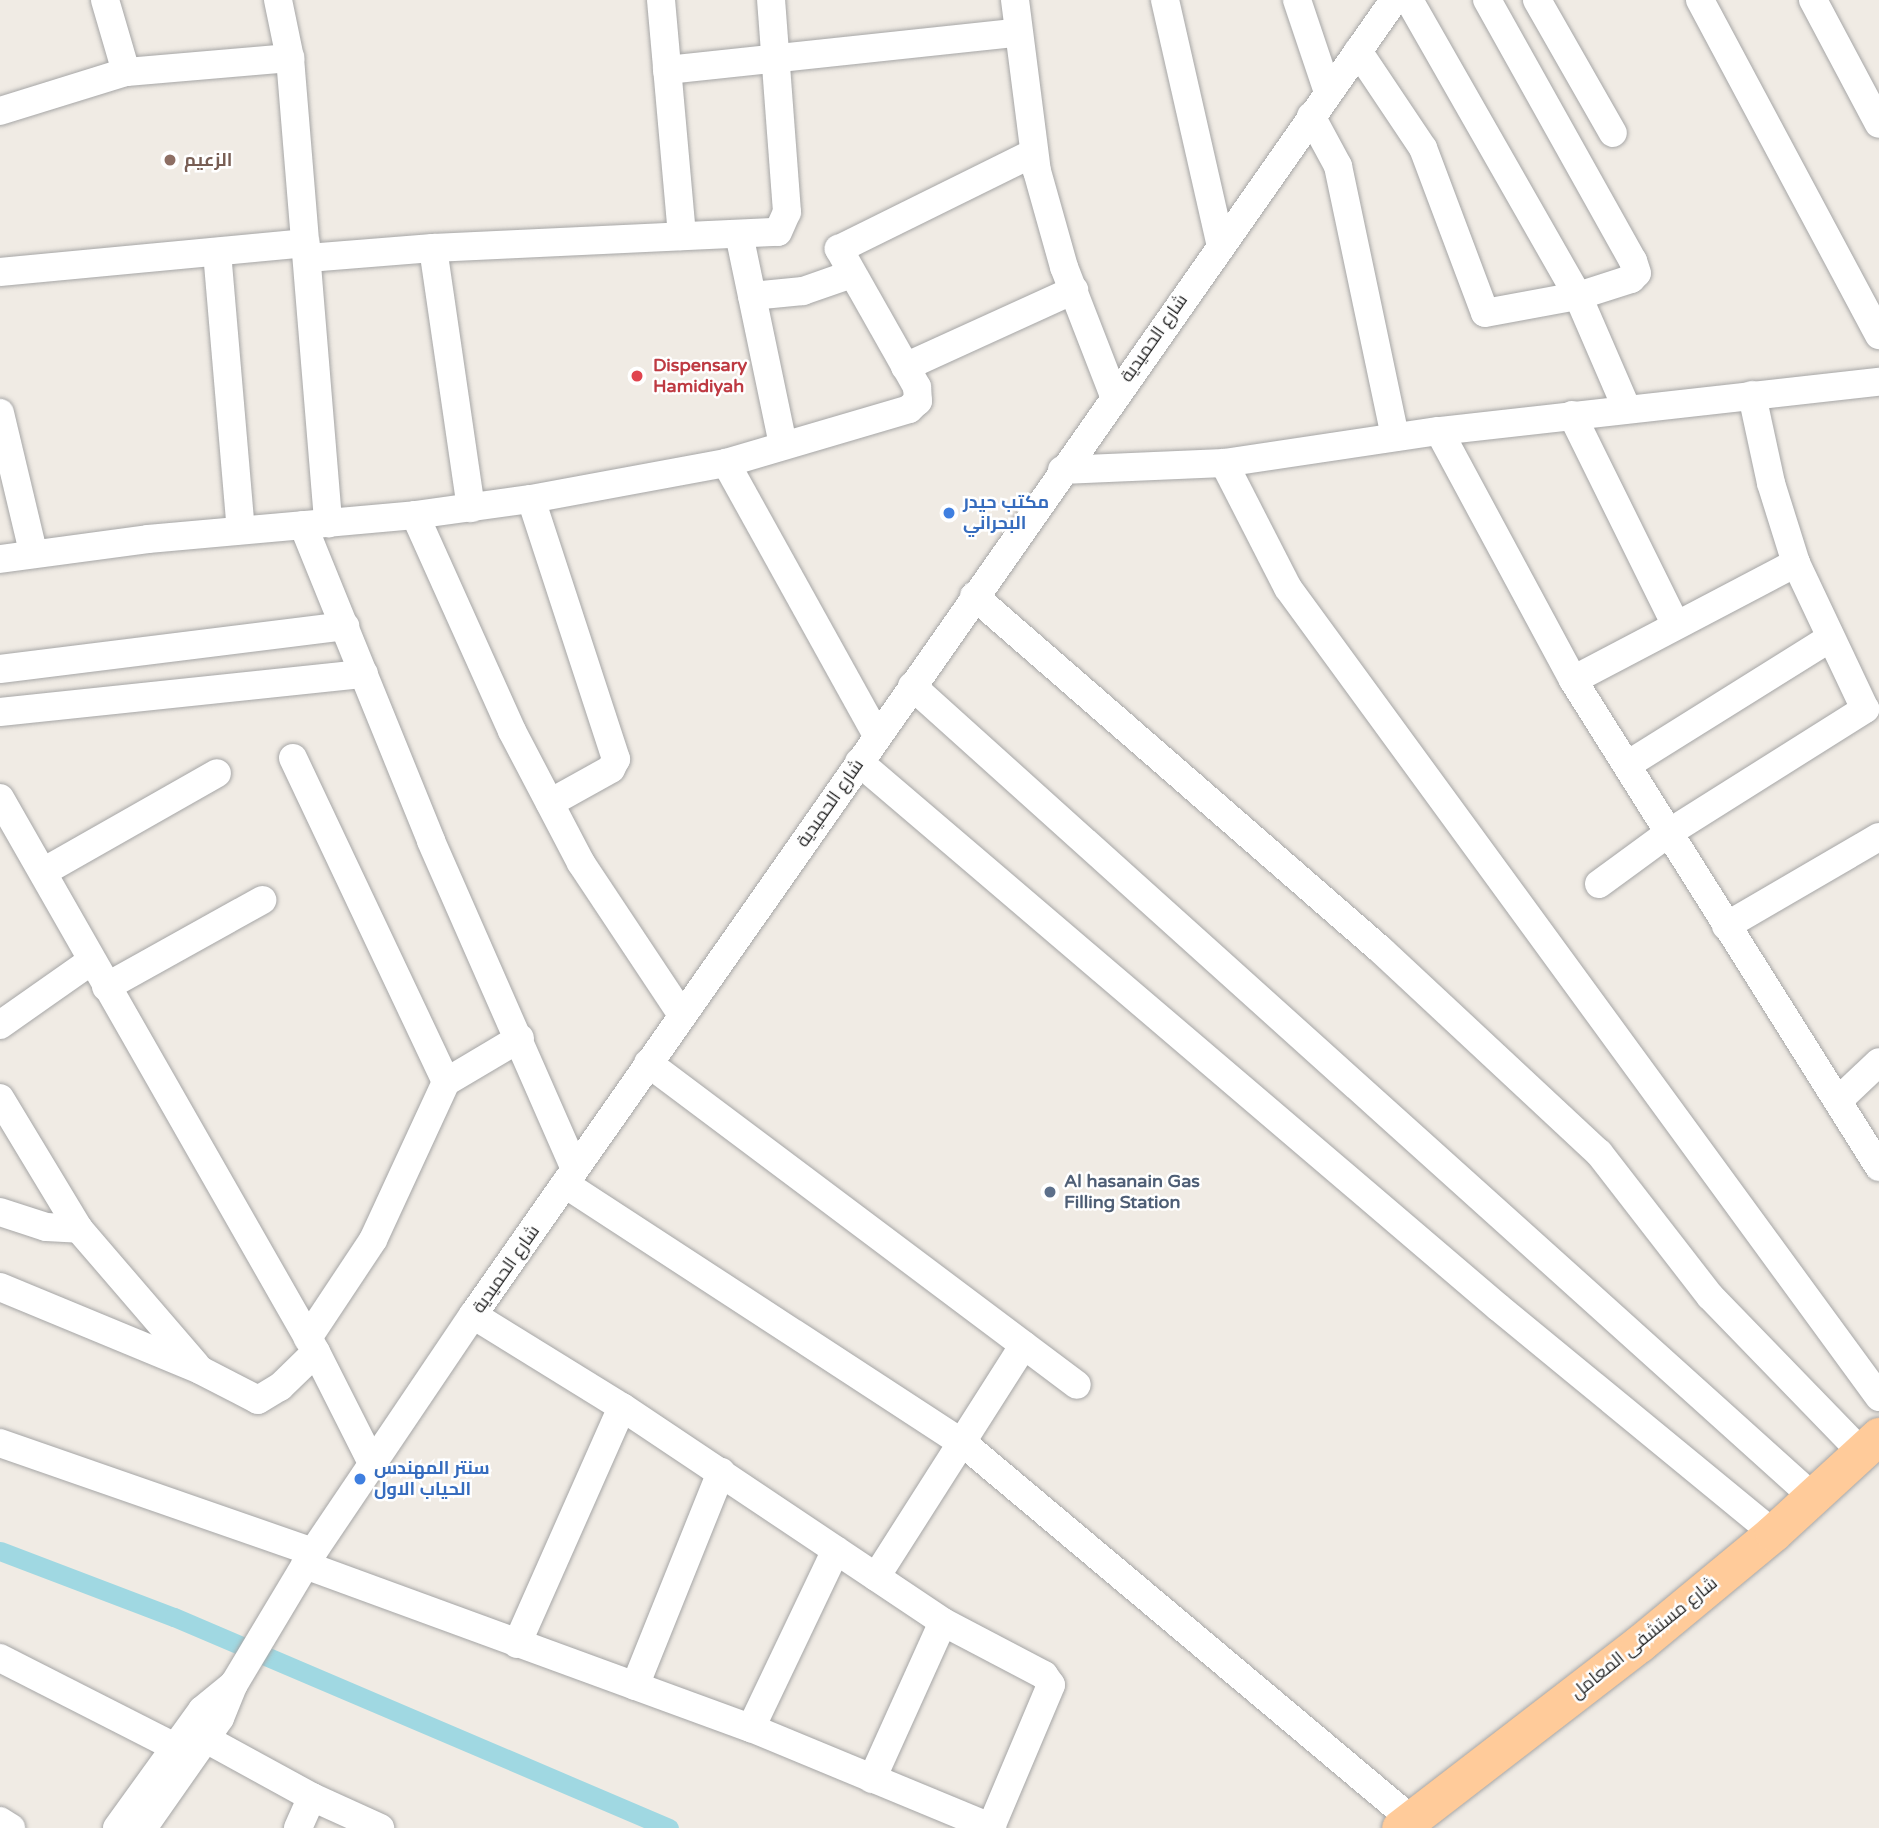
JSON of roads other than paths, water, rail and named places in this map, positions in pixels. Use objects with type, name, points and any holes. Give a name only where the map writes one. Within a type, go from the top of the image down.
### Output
[{"type":"main road","name":"شارع مستشفى المعامل","points":[[1406,1824],[1639,1644],[1773,1534],[1870,1445]]},
{"type":"street","points":[[105,0],[126,72]]},
{"type":"street","points":[[278,0],[290,58],[307,251],[316,524],[345,626],[431,841],[520,1038],[570,1177],[963,1443],[1406,1824]]},
{"type":"street","points":[[661,0],[682,236]]},
{"type":"street","points":[[0,272],[217,252],[433,248],[778,232],[785,225],[771,0]]},
{"type":"street","points":[[1015,0],[1016,33],[1033,153],[1074,290],[1114,396]]},
{"type":"street","points":[[1165,0],[1220,243]]},
{"type":"street","points":[[1297,0],[1328,92]]},
{"type":"street","points":[[1358,51],[1423,148],[1485,313],[1577,296],[1631,279],[1636,273],[1633,261],[1487,0]]},
{"type":"street","points":[[1537,0],[1613,133]]},
{"type":"street","points":[[1700,0],[1879,335]]},
{"type":"street","points":[[1813,0],[1879,124]]},
{"type":"street","points":[[1395,1],[1577,296],[1628,409]]},
{"type":"street","name":"شارع الحميدية","points":[[143,1828],[206,1739],[240,1674],[309,1558],[473,1315],[1220,243],[1395,1]]},
{"type":"street","points":[[667,69],[775,61],[1016,33]]},
{"type":"street","points":[[0,111],[126,72],[290,58]]},
{"type":"street","points":[[1311,116],[1338,166],[1395,437]]},
{"type":"street","points":[[0,559],[33,552],[415,515],[531,499],[726,463],[909,409],[918,401],[917,387],[849,275],[839,249],[1033,153]]},
{"type":"street","points":[[739,234],[783,445]]},
{"type":"street","points":[[433,248],[471,508]]},
{"type":"street","points":[[217,252],[241,530]]},
{"type":"street","points":[[752,296],[803,290],[849,275]]},
{"type":"street","points":[[905,367],[1074,290]]},
{"type":"street","points":[[1062,470],[1224,463],[1439,431],[1879,382]]},
{"type":"street","points":[[1599,884],[1670,832],[1860,716],[1864,702],[1829,639],[1796,563],[1771,482],[1752,395]]},
{"type":"street","points":[[0,413],[33,552]]},
{"type":"street","points":[[1572,415],[1675,623]]},
{"type":"street","points":[[1439,431],[1573,680],[1879,1167]]},
{"type":"street","points":[[726,463],[877,735]]},
{"type":"street","points":[[1224,463],[1288,588],[1879,1397]]},
{"type":"street","points":[[531,499],[616,759],[611,769],[550,803]]},
{"type":"street","points":[[415,515],[512,731],[581,863],[682,1015]]},
{"type":"street","points":[[1573,680],[1675,623],[1796,563]]},
{"type":"street","points":[[974,596],[1381,950],[1599,1153],[1710,1296],[1870,1445]]},
{"type":"street","points":[[0,669],[345,626]]},
{"type":"street","points":[[1627,765],[1829,639]]},
{"type":"street","points":[[0,712],[364,674]]},
{"type":"street","points":[[912,686],[1813,1497]]},
{"type":"street","points":[[293,758],[446,1082]]},
{"type":"street","points":[[859,762],[1498,1307],[1773,1534]]},
{"type":"street","points":[[43,872],[217,774]]},
{"type":"street","points":[[0,798],[312,1345],[373,1465]]},
{"type":"street","points":[[1726,926],[1879,837]]},
{"type":"street","points":[[106,987],[262,900]]},
{"type":"street","points":[[0,1025],[91,961]]},
{"type":"street","points":[[0,1287],[200,1370],[258,1400],[280,1387],[312,1345],[373,1240],[446,1082],[520,1038]]},
{"type":"street","points":[[1839,1100],[1879,1062]]},
{"type":"street","points":[[648,1063],[1077,1385]]},
{"type":"street","points":[[0,1098],[79,1229],[200,1370]]},
{"type":"street","points":[[0,1212],[46,1227],[79,1229]]},
{"type":"street","points":[[0,1443],[309,1558],[517,1644],[751,1728],[991,1828],[1051,1685],[1044,1675],[943,1622],[622,1406],[473,1315]]},
{"type":"street","points":[[876,1577],[1024,1345]]},
{"type":"street","points":[[517,1644],[622,1406]]},
{"type":"street","points":[[635,1686],[721,1472]]},
{"type":"street","points":[[751,1728],[836,1550]]},
{"type":"street","points":[[872,1779],[943,1622]]},
{"type":"street","points":[[0,1658],[175,1747]]},
{"type":"street","points":[[117,1828],[211,1699],[240,1674]]},
{"type":"street","points":[[206,1739],[312,1797],[380,1828]]},
{"type":"street","points":[[298,1828],[312,1797]]},
{"type":"street","points":[[0,1821],[11,1828]]},
{"type":"waterway","points":[[0,1551],[174,1617],[669,1828]]},
{"type":"place","name":"الزعيم","points":[[170,160]]},
{"type":"place","name":"Dispensary Hamidiyah","points":[[637,376]]},
{"type":"place","name":"مكتب حيدر البحراني","points":[[949,513]]},
{"type":"place","name":"Al hasanain Gas Filling Station","points":[[1050,1192]]},
{"type":"place","name":"سنتر المهندس الحياب الاول","points":[[360,1479]]}]
